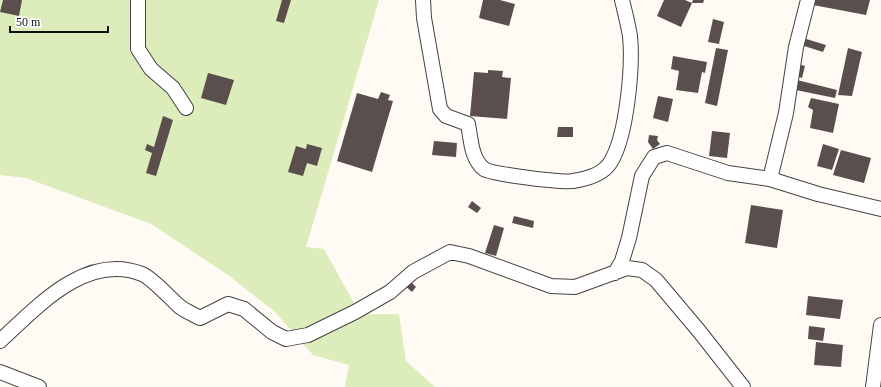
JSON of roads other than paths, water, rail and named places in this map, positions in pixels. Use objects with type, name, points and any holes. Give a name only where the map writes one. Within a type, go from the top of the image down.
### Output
[{"type":"street","points":[[138,0],[138,49],[151,69],[173,88],[186,108]]},
{"type":"street","points":[[423,0],[424,18],[440,109],[446,116],[468,124],[476,160],[485,169],[502,174],[572,182],[594,176],[610,164],[622,132],[631,71],[630,36],[622,0]]},
{"type":"street","points":[[770,179],[786,113],[796,47],[808,0]]},
{"type":"street","points":[[615,272],[622,261],[629,238],[642,176],[654,157],[667,153],[728,173],[770,179],[818,194],[881,208]]},
{"type":"street","points":[[0,341],[46,299],[82,276],[115,268],[143,275],[181,307],[200,318],[228,304],[244,309],[272,332],[286,340],[308,335],[355,312],[390,292],[413,272],[450,252],[469,256],[551,286],[575,287],[627,268],[642,270],[656,280],[743,387]]},
{"type":"street","points":[[873,387],[879,351],[881,325]]},
{"type":"street","points":[[0,372],[14,382],[39,387]]}]
